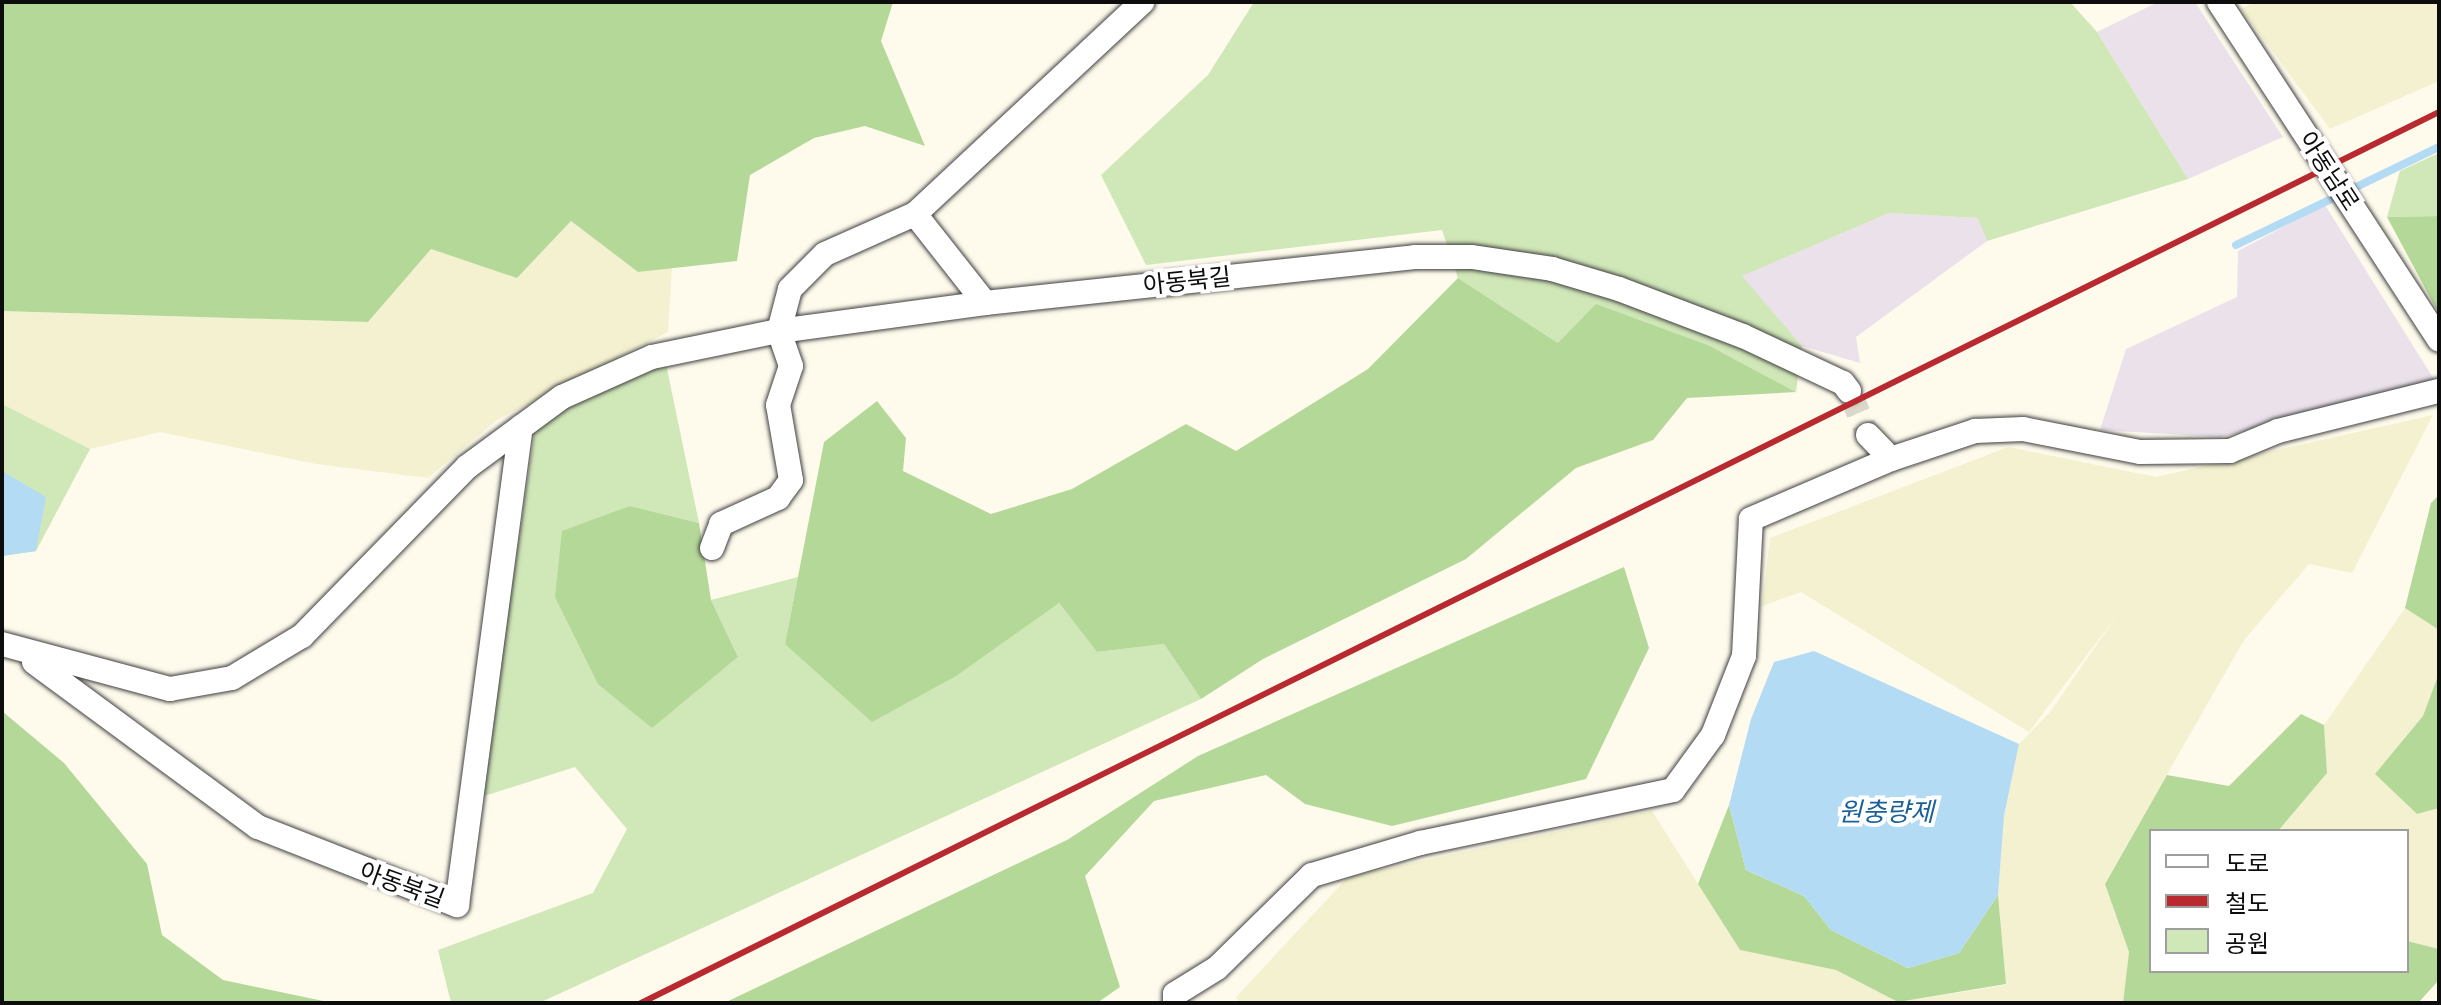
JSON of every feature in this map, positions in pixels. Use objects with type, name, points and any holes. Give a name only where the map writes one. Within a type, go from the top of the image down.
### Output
[{"type":"street","points":[[712,548],[721,524],[778,498],[791,480],[778,405],[791,366],[779,331],[790,289],[825,254],[915,214],[1142,2]]},
{"type":"street","name":"아동남로","points":[[2219,2],[2439,340]]},
{"type":"street","points":[[915,214],[985,303]]},
{"type":"street","name":"아동북길","points":[[2,644],[26,655],[170,689],[232,678],[302,636],[467,467],[562,397],[652,357],[779,331],[985,303],[1415,257],[1472,257],[1552,269],[1619,289],[1743,336],[1843,383],[1849,391]]},
{"type":"street","points":[[1175,1003],[1175,994],[1217,968],[1312,875],[1420,843],[1673,790],[1713,735],[1744,656],[1751,519],[1891,459],[1975,431],[2023,429],[2140,452],[2230,451],[2278,431],[2439,391]]},
{"type":"street","name":"아동북길","points":[[26,655],[258,827],[457,905],[521,427]]},
{"type":"street","points":[[1868,435],[1891,459]]},
{"type":"shaded area","points":[[2158,2],[2195,2],[2283,137],[2188,179],[2097,32]]},
{"type":"shaded area","points":[[2254,2],[2439,2],[2439,81],[2330,129],[2241,9]]},
{"type":"shaded area","points":[[2325,205],[2437,384],[2220,437],[2100,430],[2126,349],[2237,297],[2238,251]]},
{"type":"shaded area","points":[[1889,213],[1979,218],[1987,241],[1856,337],[1860,363],[1802,346],[1741,276]]},
{"type":"shaded area","points":[[571,221],[638,272],[672,268],[668,332],[497,420],[428,478],[316,464],[160,432],[90,449],[2,404],[2,311],[368,322],[431,249],[517,278]]},
{"type":"shaded area","points":[[2433,415],[2352,573],[2309,564],[2244,640],[2105,883],[2129,952],[2123,1003],[1240,1003],[1236,997],[1348,877],[1652,811],[1740,950],[1836,970],[1898,1002],[2006,985],[1998,895],[2004,816],[2019,744],[2050,712],[2118,614],[2029,732],[1801,592],[1762,606],[1770,538],[2008,447],[2156,477]]},
{"type":"shaded area","points":[[2405,608],[2439,630],[2439,673],[2423,716],[2375,774],[2417,814],[2439,808],[2439,949],[2409,942],[2409,829],[2280,829],[2327,773],[2324,725]]},
{"type":"green space","points":[[2,2],[893,2],[881,41],[925,146],[865,126],[814,138],[750,175],[737,261],[638,272],[571,221],[517,278],[431,249],[368,322],[2,311]]},
{"type":"green space","points":[[1254,2],[2070,2],[2097,32],[2188,179],[1987,241],[1978,218],[1889,213],[1742,276],[1802,346],[1796,392],[1710,346],[1558,343],[1458,278],[1442,230],[1146,265],[1101,175],[1208,75]]},
{"type":"green space","points":[[2439,153],[2439,216],[2387,217],[2400,171]]},
{"type":"green space","points":[[2439,216],[2439,314],[2387,217]]},
{"type":"green space","points":[[1458,278],[1558,343],[1596,304],[1710,346],[1796,392],[1687,398],[1653,440],[1576,468],[1466,559],[1263,659],[1201,699],[1164,644],[1097,652],[1059,603],[956,676],[872,722],[785,644],[824,442],[877,401],[906,438],[903,471],[991,514],[1072,489],[1186,424],[1236,451],[1368,369]]},
{"type":"green space","points":[[666,364],[699,523],[630,506],[651,728],[738,657],[711,600],[798,577],[785,644],[1013,631],[1059,603],[1097,652],[1164,644],[1201,699],[539,1003],[451,1003],[438,950],[593,893],[627,829],[575,767],[481,797],[537,416]]},
{"type":"green space","points":[[2,404],[90,449],[36,551],[2,556]]},
{"type":"green space","points":[[2439,495],[2439,630],[2405,608],[2431,503]]},
{"type":"green space","points":[[630,506],[699,523],[711,600],[738,657],[652,728],[598,684],[555,597],[562,531]]},
{"type":"green space","points":[[1624,567],[1649,648],[1586,779],[1392,826],[1305,804],[1266,775],[1154,801],[1085,876],[1120,987],[1097,1003],[724,1003],[1067,840],[1198,756]]},
{"type":"green space","points":[[2439,673],[2439,808],[2417,814],[2375,774],[2423,716]]},
{"type":"green space","points":[[2,711],[64,763],[147,864],[162,935],[223,980],[333,1003],[2,1003]]},
{"type":"green space","points":[[2301,714],[2324,725],[2327,773],[2280,829],[2149,829],[2149,973],[2409,973],[2409,942],[2439,949],[2439,980],[2418,1003],[2123,1003],[2129,952],[2105,884],[2167,775],[2229,786]]},
{"type":"green space","points":[[1729,805],[1746,870],[1804,896],[1831,930],[1908,968],[1959,953],[1998,895],[2006,984],[1898,1002],[1836,970],[1740,950],[1698,884]]},
{"type":"water","points":[[2,471],[46,497],[36,551],[2,556]]},
{"type":"water","name":"원충량제","points":[[1814,651],[2019,744],[2004,816],[1998,895],[1959,953],[1908,968],[1831,930],[1804,896],[1746,870],[1729,805],[1751,719],[1774,662]]},
{"type":"waterway","points":[[2236,245],[2439,147]]},
{"type":"tunnel","points":[[1849,391],[1868,435]]},
{"type":"railway","points":[[641,1003],[2439,112]]}]
